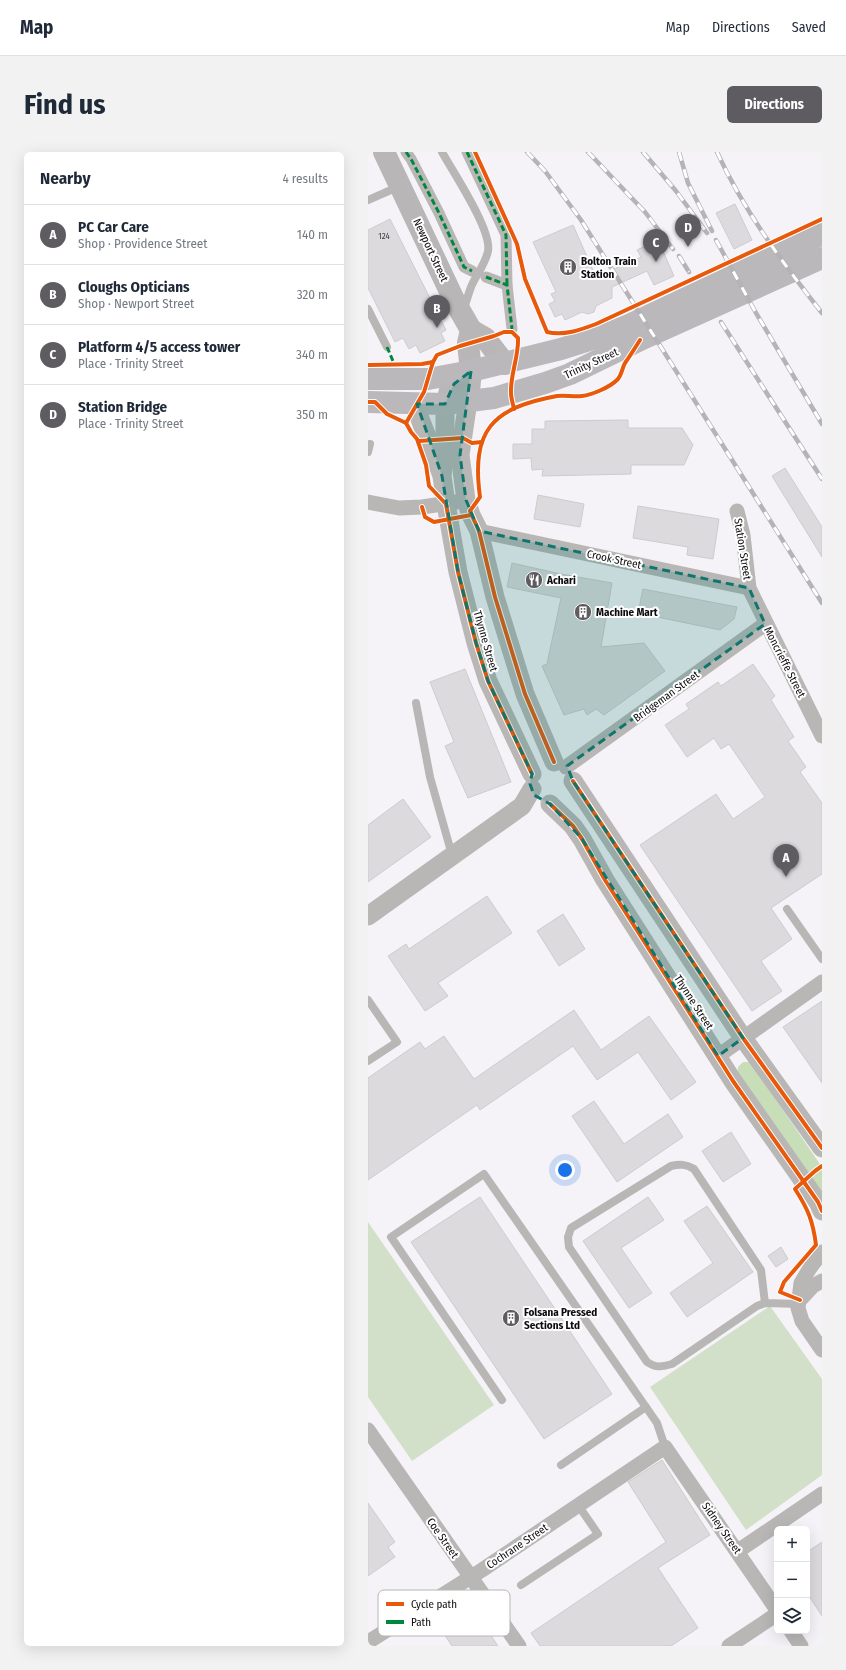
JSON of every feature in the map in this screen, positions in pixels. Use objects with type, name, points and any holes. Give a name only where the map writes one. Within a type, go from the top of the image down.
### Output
[{"type":"main road","name":"Newport Street","points":[[384,152],[467,322]]},
{"type":"main road","name":"Trinity Street","points":[[368,402],[445,404],[494,398],[570,374],[634,333],[795,259],[822,234]]},
{"type":"main road","name":"Trinity Street","points":[[795,259],[822,258]]},
{"type":"main road","points":[[467,322],[485,338],[505,364]]},
{"type":"main road","points":[[467,322],[471,371]]},
{"type":"main road","name":"Trinity Street","points":[[368,379],[428,379],[505,364],[602,336],[634,333]]},
{"type":"main road","name":"Thynne Street","points":[[468,401],[471,371]]},
{"type":"street","points":[[406,152],[439,213],[464,267],[472,270]]},
{"type":"street","points":[[467,152],[506,235],[507,285],[512,329]]},
{"type":"street","points":[[486,277],[507,285]]},
{"type":"street","name":"Thynne Street","points":[[471,371],[454,384],[448,392],[445,404],[445,450],[442,476],[458,572],[476,643],[488,681],[539,792],[572,826],[582,839],[605,880],[733,1081],[818,1202],[822,1211]]},
{"type":"street","name":"Thynne Street","points":[[468,401],[460,455],[466,500],[479,531],[495,597],[525,694],[564,770],[742,1038],[822,1148]]},
{"type":"street","points":[[417,404],[420,419],[442,476]]},
{"type":"street","points":[[368,502],[399,508],[446,504],[466,500]]},
{"type":"street","name":"Station Street","points":[[737,511],[749,588]]},
{"type":"street","name":"Crook Street","points":[[479,531],[749,588]]},
{"type":"street","name":"Moncrieffe Street","points":[[749,588],[765,624],[822,736]]},
{"type":"street","name":"Bridgeman Street","points":[[564,770],[765,624]]},
{"type":"street","points":[[368,916],[522,806],[539,792],[540,764],[564,770],[572,788],[564,800],[539,792]]},
{"type":"street","points":[[718,1056],[822,982]]},
{"type":"street","points":[[822,1252],[801,1283],[799,1302],[799,1314],[802,1321],[822,1350]]},
{"type":"street","points":[[799,1302],[813,1286],[822,1281]]},
{"type":"street","name":"Coe Street","points":[[368,1430],[480,1590]]},
{"type":"street","name":"Cochrane Street","points":[[450,1590],[665,1447]]},
{"type":"street","name":"Sidney Street","points":[[665,1447],[738,1551],[774,1605]]},
{"type":"street","points":[[738,1551],[822,1494]]},
{"type":"street","points":[[730,1646],[774,1616]]},
{"type":"street","name":"Coe Street","points":[[510,1633],[519,1646]]},
{"type":"street","points":[[793,1634],[801,1646]]},
{"type":"street","name":"Cochrane Street","points":[[368,1642],[378,1636]]},
{"type":"lane","points":[[442,152],[461,184],[481,223],[488,245],[484,263],[471,287],[467,322]]},
{"type":"lane","points":[[368,200],[400,186]]},
{"type":"lane","points":[[368,310],[387,348]]},
{"type":"lane","points":[[416,704],[430,777],[452,856]]},
{"type":"lane","points":[[787,909],[822,959]]},
{"type":"lane","points":[[368,1000],[397,1042],[368,1061]]},
{"type":"lane","points":[[765,1303],[761,1270],[694,1169],[688,1165],[678,1164],[671,1166],[571,1228],[568,1237],[569,1248],[647,1362],[654,1367],[672,1364],[757,1306],[765,1303],[799,1302]]},
{"type":"lane","points":[[502,1400],[391,1237],[484,1174],[657,1423],[665,1447]]},
{"type":"lane","points":[[561,1464],[646,1407]]},
{"type":"lane","points":[[521,1585],[598,1534],[578,1505]]},
{"type":"highlighted area","points":[[471,371],[460,455],[466,500],[479,531],[749,588],[765,624],[567,766],[573,781],[743,1038],[718,1056],[582,839],[550,804],[534,795],[530,784],[532,774],[488,681],[476,643],[458,572],[442,476],[417,404],[445,404],[454,384]]},
{"type":"green space","points":[[743,1062],[750,1062],[822,1167],[822,1194],[737,1074],[738,1067]]},
{"type":"green space","points":[[368,1222],[494,1405],[412,1461],[368,1397]]},
{"type":"green space","points":[[770,1306],[822,1379],[822,1475],[746,1530],[650,1387]]},
{"type":"building","points":[[735,204],[752,240],[734,249],[716,213]]},
{"type":"building","points":[[390,219],[446,330],[441,333],[445,341],[420,353],[416,345],[409,349],[403,338],[395,342],[368,288],[368,230]]},
{"type":"building","name":"Bolton Train Station","points":[[573,225],[597,279],[603,274],[641,257],[637,250],[658,240],[674,276],[654,285],[647,271],[612,287],[612,298],[596,306],[594,312],[588,314],[582,312],[565,320],[562,314],[555,317],[549,304],[555,301],[551,294],[556,292],[533,242]]},
{"type":"building","points":[[628,420],[628,428],[682,428],[693,445],[684,465],[631,465],[631,474],[542,476],[543,469],[532,470],[531,458],[513,459],[513,444],[532,444],[532,429],[545,429],[545,421]]},
{"type":"building","points":[[785,468],[822,527],[822,557],[772,476]]},
{"type":"building","points":[[538,495],[584,504],[580,527],[534,519]]},
{"type":"building","points":[[638,506],[719,519],[713,559],[687,555],[688,547],[633,538]]},
{"type":"building","points":[[512,563],[612,583],[601,647],[644,643],[665,671],[604,715],[596,709],[587,715],[584,709],[564,715],[542,666],[547,664],[561,598],[507,587]]},
{"type":"building","points":[[643,589],[737,607],[734,619],[720,630],[638,613]]},
{"type":"building","points":[[753,664],[775,696],[771,700],[794,737],[788,741],[806,767],[800,772],[822,803],[822,874],[771,908],[792,939],[761,961],[782,991],[752,1011],[640,845],[716,794],[733,819],[765,797],[729,744],[721,749],[714,738],[687,757],[665,725],[689,709],[686,704],[718,682],[721,686]]},
{"type":"building","points":[[465,669],[511,782],[468,798],[445,746],[454,742],[430,682]]},
{"type":"building","points":[[403,799],[431,837],[368,882],[368,825]]},
{"type":"building","points":[[487,896],[512,933],[438,983],[448,996],[425,1011],[388,956],[406,944],[409,949]]},
{"type":"building","points":[[563,914],[585,949],[559,966],[537,931]]},
{"type":"building","points":[[822,1001],[822,1083],[783,1027]]},
{"type":"building","points":[[574,1010],[601,1050],[649,1016],[696,1082],[671,1100],[638,1052],[597,1080],[573,1046],[480,1110],[477,1105],[368,1180],[368,1078],[420,1042],[425,1049],[444,1036],[474,1079]]},
{"type":"building","points":[[594,1101],[624,1144],[668,1114],[683,1137],[617,1182],[572,1116]]},
{"type":"building","points":[[731,1132],[751,1164],[723,1182],[702,1151]]},
{"type":"building","name":"Folsana Pressed Sections Ltd","points":[[480,1197],[612,1394],[544,1439],[411,1242]]},
{"type":"building","points":[[648,1197],[664,1220],[621,1248],[652,1293],[629,1308],[583,1241]]},
{"type":"building","points":[[707,1206],[753,1272],[687,1317],[670,1293],[713,1263],[684,1221]]},
{"type":"building","points":[[781,1247],[788,1259],[776,1267],[768,1256]]},
{"type":"building","points":[[662,1460],[710,1535],[658,1568],[698,1628],[671,1646],[540,1646],[531,1633],[666,1542],[628,1482]]},
{"type":"building","points":[[368,1503],[395,1542],[388,1547],[395,1557],[368,1576]]},
{"type":"building","points":[[822,1542],[822,1616],[810,1598],[810,1550]]},
{"type":"building","points":[[445,1636],[491,1636],[498,1646],[452,1646]]},
{"type":"railway","points":[[527,152],[545,171],[581,220],[822,603]]},
{"type":"railway","points":[[588,152],[645,212],[673,249]]},
{"type":"railway","points":[[643,152],[676,191],[707,233]]},
{"type":"railway","points":[[679,152],[688,183],[712,231]]},
{"type":"railway","points":[[717,152],[739,195],[765,236],[822,313]]},
{"type":"railway","points":[[716,240],[756,313],[822,424]]},
{"type":"railway","points":[[679,256],[689,272]]},
{"type":"railway","points":[[721,322],[822,479]]},
{"type":"marked path","points":[[406,152],[439,213],[464,267],[472,271]]},
{"type":"marked path","points":[[467,152],[506,235],[507,285]]},
{"type":"marked path","points":[[486,277],[507,285],[512,329]]},
{"type":"marked path","points":[[387,347],[393,361]]},
{"type":"cycle path","points":[[475,152],[517,244],[525,279],[547,332],[566,333],[596,324],[822,219]]},
{"type":"cycle path","points":[[368,365],[422,364],[433,362],[437,355],[460,346],[504,332],[512,332],[518,338],[511,386],[511,397],[514,409]]},
{"type":"cycle path","points":[[554,762],[525,694],[495,597],[479,531],[470,511],[480,497],[478,474],[479,455],[483,439],[491,426],[502,416],[516,407],[557,396],[579,396],[591,394],[614,383],[619,378],[625,363],[640,340]]},
{"type":"cycle path","points":[[406,423],[424,392],[433,362]]},
{"type":"cycle path","points":[[368,402],[375,402],[387,414],[406,423],[417,439],[426,465],[429,486],[446,504],[458,572],[476,643],[488,681],[532,774]]},
{"type":"cycle path","points":[[419,441],[463,438],[472,443],[482,442]]},
{"type":"cycle path","points":[[422,507],[425,517],[434,522],[471,515]]},
{"type":"cycle path","points":[[573,781],[743,1038],[822,1148]]},
{"type":"cycle path","points":[[550,804],[573,826],[582,839],[605,880],[733,1081],[818,1202],[822,1211]]},
{"type":"cycle path","points":[[800,1300],[780,1292],[784,1282],[816,1245],[809,1216],[795,1189],[822,1166]]},
{"type":"place","name":"Station Bridge","points":[[688,247]]},
{"type":"place","name":"Platform 4/5 access tower","points":[[656,262]]},
{"type":"place","name":"Bolton Train Station","points":[[568,267]]},
{"type":"place","name":"Cloughs Opticians","points":[[437,328]]},
{"type":"place","name":"Achari","points":[[534,580]]},
{"type":"place","name":"Machine Mart","points":[[583,612]]},
{"type":"place","name":"PC Car Care","points":[[786,877]]},
{"type":"place","name":"Folsana Pressed Sections Ltd","points":[[511,1318]]}]
